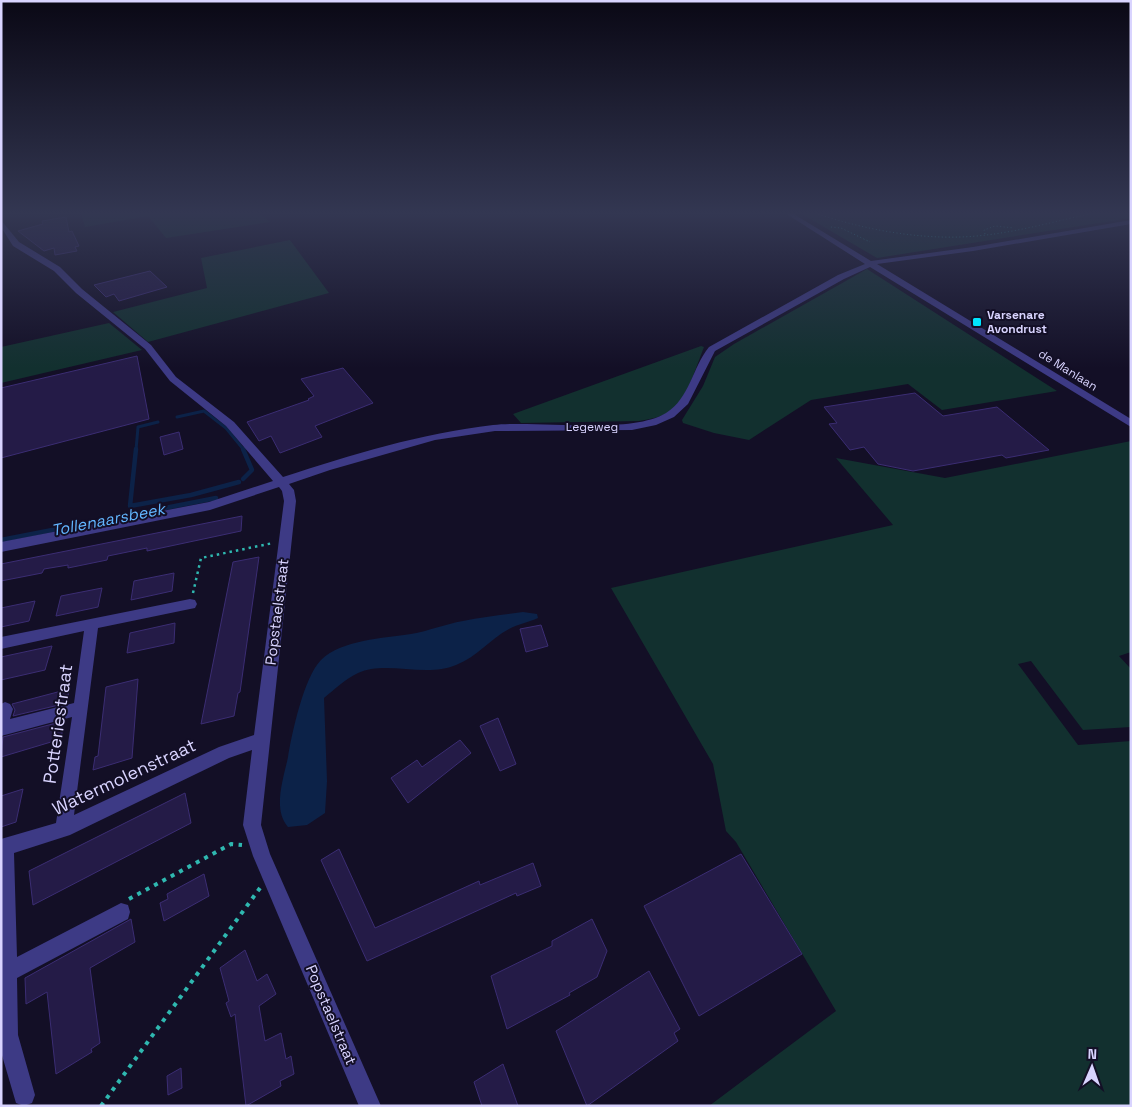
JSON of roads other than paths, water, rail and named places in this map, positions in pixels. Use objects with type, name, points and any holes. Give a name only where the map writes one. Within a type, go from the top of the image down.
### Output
[{"type":"street","name":"Popstaelstraat","points":[[50,265],[148,347],[173,379],[230,424],[244,438],[279,483],[288,490],[290,501],[286,540],[252,825],[270,874],[370,1106]]},
{"type":"street","name":"Legeweg","points":[[1,547],[210,506],[385,449],[434,437],[495,428],[624,427],[652,424],[678,410],[687,400],[705,357],[712,348],[867,265]]},
{"type":"street","name":"de Manlaan","points":[[873,265],[1131,424]]},
{"type":"street","points":[[1,644],[190,604]]},
{"type":"street","name":"Potteriestraat","points":[[64,829],[92,625]]},
{"type":"street","points":[[5,709],[1,728],[80,708]]},
{"type":"street","name":"Watermolenstraat","points":[[3,854],[64,829],[224,752],[262,739]]},
{"type":"street","points":[[3,854],[7,973],[5,1039],[24,1095]]},
{"type":"street","points":[[7,973],[121,912]]},
{"type":"water","points":[[523,612],[537,614],[538,618],[509,629],[464,662],[444,669],[432,670],[369,669],[349,678],[324,698],[327,781],[325,813],[307,825],[288,827],[283,820],[280,793],[292,734],[304,692],[309,679],[321,660],[340,648],[363,641],[418,633],[470,620]]},
{"type":"waterway","name":"Tollenaarsbeek","points":[[177,417],[204,411],[226,428],[244,450]]},
{"type":"waterway","name":"Tollenaarsbeek","points":[[136,450],[138,427],[158,422]]},
{"type":"waterway","name":"Tollenaarsbeek","points":[[136,449],[130,506],[191,495],[239,482]]},
{"type":"waterway","name":"Tollenaarsbeek","points":[[243,449],[252,470],[243,479]]},
{"type":"waterway","name":"Tollenaarsbeek","points":[[1,540],[216,498]]},
{"type":"place","name":"Varsenare Avondrust","points":[[977,322]]}]
